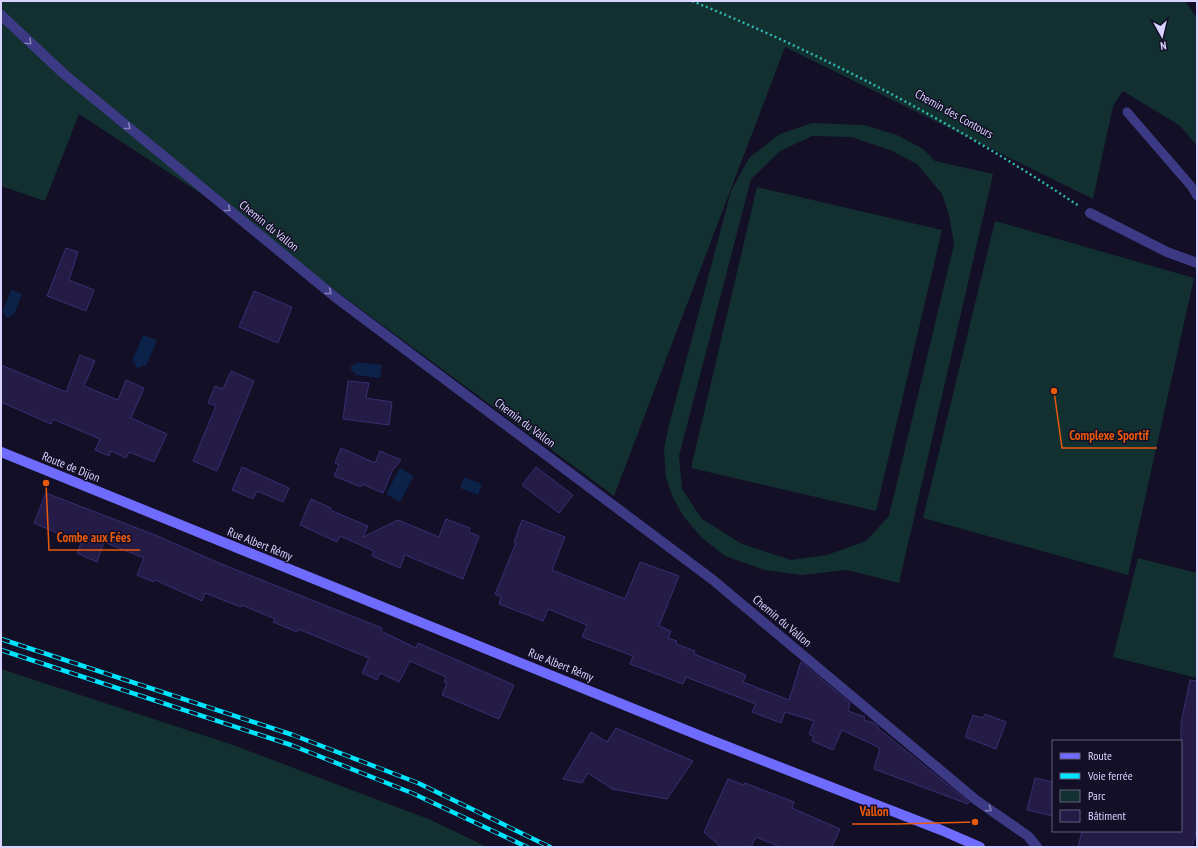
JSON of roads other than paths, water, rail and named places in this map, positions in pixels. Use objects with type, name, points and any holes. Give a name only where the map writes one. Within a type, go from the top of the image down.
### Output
[{"type":"main road","name":"Route de Dijon","points":[[1,452],[132,506]]},
{"type":"main road","name":"Rue Albert Rémy","points":[[132,506],[708,739],[941,830],[980,847]]},
{"type":"street","name":"Chemin du Vallon","points":[[1,15],[64,74],[335,298],[713,580],[976,800],[1028,836],[1037,847]]},
{"type":"street","points":[[1090,213],[1167,252],[1197,264]]},
{"type":"lane","points":[[1127,112],[1191,186],[1197,196]]},
{"type":"water","points":[[11,290],[22,294],[14,315],[7,318],[3,311]]},
{"type":"water","points":[[143,335],[157,340],[146,367],[143,365],[139,368],[136,367],[135,363],[132,361]]},
{"type":"water","points":[[356,362],[382,365],[380,378],[355,375],[350,368],[352,365],[356,364]]},
{"type":"water","points":[[400,468],[414,476],[400,502],[386,494]]},
{"type":"water","points":[[464,477],[482,484],[478,495],[460,488]]},
{"type":"railway","points":[[1,639],[293,735],[418,783],[550,847]]},
{"type":"railway","points":[[1,650],[291,745],[412,793],[527,847]]},
{"type":"place","name":"Complexe Sportif","points":[[1054,391]]},
{"type":"place","name":"Combe aux Fées","points":[[46,483]]},
{"type":"place","name":"Vallon","points":[[975,822]]}]
